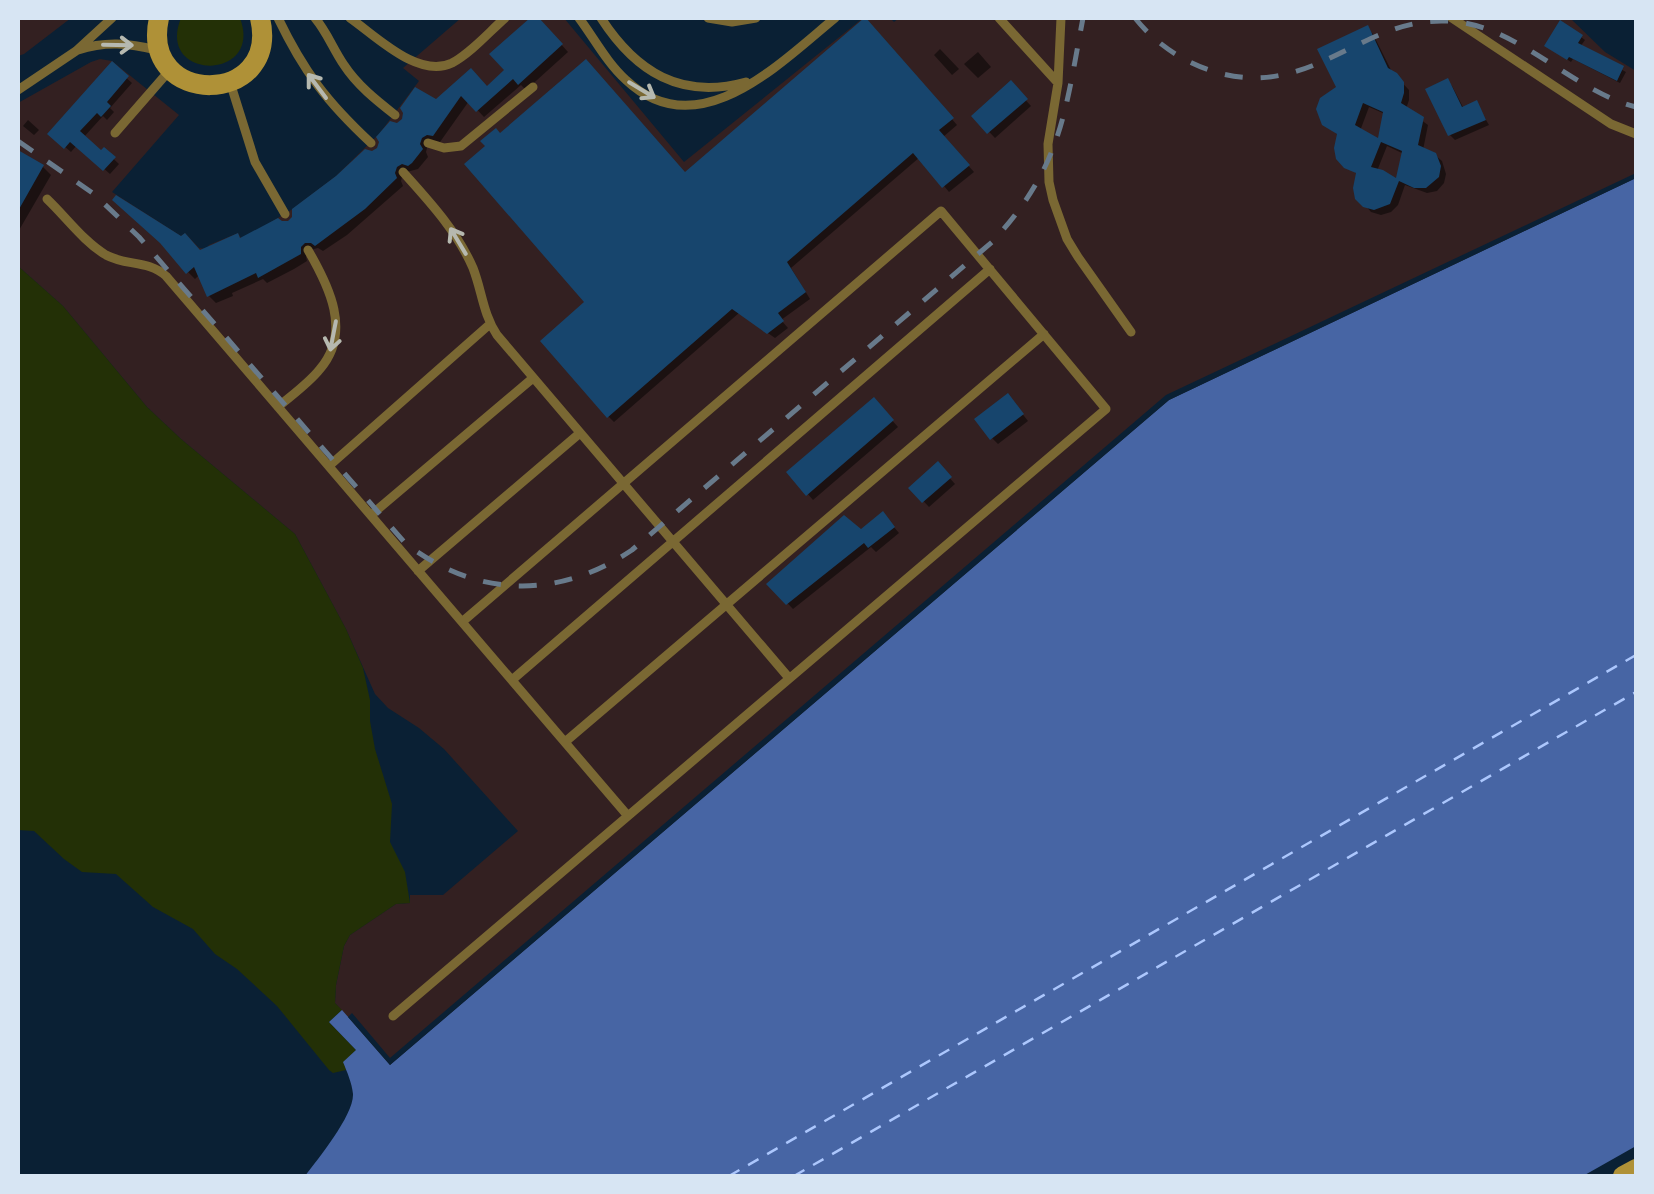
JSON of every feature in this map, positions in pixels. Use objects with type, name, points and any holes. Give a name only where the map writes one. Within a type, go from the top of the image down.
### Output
[{"type":"main road","points":[[160,18],[157,30],[165,60],[188,82],[209,86],[230,82],[248,71],[262,42],[265,18]]},
{"type":"main road","points":[[1623,1176],[1636,1169]]},
{"type":"lane","points":[[18,90],[76,51],[112,18]]},
{"type":"lane","points":[[265,18],[318,88],[371,143]]},
{"type":"lane","points":[[315,18],[354,79],[395,115]]},
{"type":"lane","points":[[350,18],[410,61],[433,67],[455,61],[506,18]]},
{"type":"lane","points":[[578,18],[626,80],[644,94],[682,105],[710,103],[737,92],[835,18]]},
{"type":"lane","points":[[601,18],[626,52],[665,79],[696,88],[713,88],[745,83],[763,75]]},
{"type":"lane","points":[[708,18],[732,22],[756,18]]},
{"type":"lane","points":[[999,18],[1058,84]]},
{"type":"lane","points":[[1062,18],[1058,84],[1048,144],[1053,200],[1078,257],[1131,332]]},
{"type":"lane","points":[[1452,18],[1611,124],[1636,134]]},
{"type":"lane","points":[[76,51],[110,43],[132,44],[165,60],[115,133]]},
{"type":"lane","points":[[230,82],[255,162],[284,214]]},
{"type":"lane","points":[[428,142],[444,148],[461,146],[533,87]]},
{"type":"lane","points":[[403,172],[446,222],[468,259],[490,324],[789,678]]},
{"type":"lane","points":[[47,199],[108,256],[150,265],[166,276],[628,816]]},
{"type":"lane","points":[[393,1016],[1106,409],[941,211],[462,622]]},
{"type":"lane","points":[[278,407],[320,370],[334,338],[334,304],[308,250]]},
{"type":"lane","points":[[512,680],[990,270]]},
{"type":"lane","points":[[329,466],[490,324]]},
{"type":"lane","points":[[565,742],[1044,334]]},
{"type":"lane","points":[[371,515],[533,378]]},
{"type":"lane","points":[[418,571],[580,434]]},
{"type":"shaded area","points":[[18,18],[71,18],[18,56]]},
{"type":"shaded area","points":[[461,18],[564,18],[684,162],[863,18],[890,18],[894,22],[899,18],[1570,18],[1605,52],[1636,71],[1636,178],[1169,400],[390,1065],[335,1003],[344,946],[350,935],[396,904],[410,903],[410,895],[443,895],[518,831],[444,749],[375,694],[346,629],[295,534],[147,407],[63,306],[18,266],[18,103],[91,62],[112,61],[179,115],[112,192],[206,249],[266,225],[336,176],[379,134],[419,81],[403,68]]},
{"type":"green space","points":[[181,18],[240,18],[243,39],[237,54],[225,63],[195,63],[183,54],[177,39]]},
{"type":"green space","points":[[18,266],[63,306],[147,407],[295,534],[363,668],[375,749],[392,804],[390,842],[405,872],[410,903],[396,904],[350,935],[344,946],[335,1003],[342,1010],[329,1022],[356,1050],[344,1062],[346,1070],[329,1070],[277,1006],[215,954],[193,929],[153,907],[116,874],[82,872],[34,831],[18,830]]},
{"type":"water","points":[[1636,178],[1636,1146],[1583,1176],[305,1176],[352,1103],[352,1086],[343,1062],[356,1050],[329,1022],[342,1010],[390,1065],[1169,400]]},
{"type":"pier","points":[[1636,173],[1636,178],[1169,400],[390,1065],[348,1017],[352,1013],[390,1058],[1166,395]]},
{"type":"building","points":[[530,18],[539,18],[563,44],[518,85],[513,79],[476,112],[461,96],[433,136],[422,138],[423,149],[412,163],[397,167],[397,178],[365,209],[315,246],[305,243],[301,254],[258,278],[256,273],[207,297],[194,267],[186,274],[160,243],[112,200],[116,195],[181,236],[185,233],[200,250],[238,233],[240,238],[278,218],[288,221],[292,209],[365,149],[377,148],[376,137],[390,121],[397,123],[402,119],[400,108],[415,87],[436,99],[471,68],[487,86],[504,70],[489,54]]},
{"type":"building","points":[[864,18],[954,118],[939,130],[970,165],[942,188],[913,153],[787,262],[806,292],[778,313],[784,321],[767,334],[732,309],[607,418],[540,341],[584,302],[464,164],[485,146],[480,141],[496,128],[500,133],[586,59],[685,172]]},
{"type":"building","points":[[1560,20],[1583,35],[1578,43],[1624,66],[1617,81],[1544,46]]},
{"type":"building","points":[[1368,25],[1388,68],[1404,82],[1401,103],[1424,117],[1418,145],[1436,153],[1441,166],[1439,177],[1426,188],[1414,188],[1399,181],[1390,204],[1374,210],[1355,199],[1356,173],[1336,159],[1337,134],[1322,125],[1316,109],[1320,98],[1336,87],[1317,49]],"holes":[[[1363,103],[1383,112],[1378,138],[1355,125]],[[1381,142],[1402,151],[1396,178],[1371,167]]]},
{"type":"building","points":[[112,61],[129,76],[107,102],[111,106],[101,117],[97,113],[80,131],[101,150],[104,147],[116,157],[103,171],[70,142],[64,149],[47,134]]},
{"type":"building","points":[[1448,78],[1462,107],[1477,100],[1486,120],[1448,136],[1425,89]]},
{"type":"building","points":[[1011,80],[1028,99],[987,134],[971,116]]},
{"type":"building","points":[[18,150],[44,165],[18,211]]},
{"type":"building","points":[[1008,393],[1024,414],[990,440],[974,419]]},
{"type":"building","points":[[874,397],[894,420],[806,496],[786,472]]},
{"type":"building","points":[[938,461],[952,477],[922,503],[908,488]]},
{"type":"building","points":[[883,511],[895,527],[868,548],[864,543],[786,605],[766,584],[844,515],[861,529]]},
{"type":"ferry route","points":[[729,1176],[1636,655]]},
{"type":"ferry route","points":[[794,1176],[1636,692]]},
{"type":"railway","points":[[18,141],[94,194],[139,237],[405,543],[432,561],[489,583],[546,584],[575,578],[632,550],[992,242],[1015,215],[1047,163],[1065,110],[1083,18]]},
{"type":"railway","points":[[1135,18],[1159,42],[1188,61],[1209,70],[1246,77],[1279,76],[1309,67],[1394,29],[1424,22],[1458,22],[1503,36],[1591,88],[1636,107]]}]
